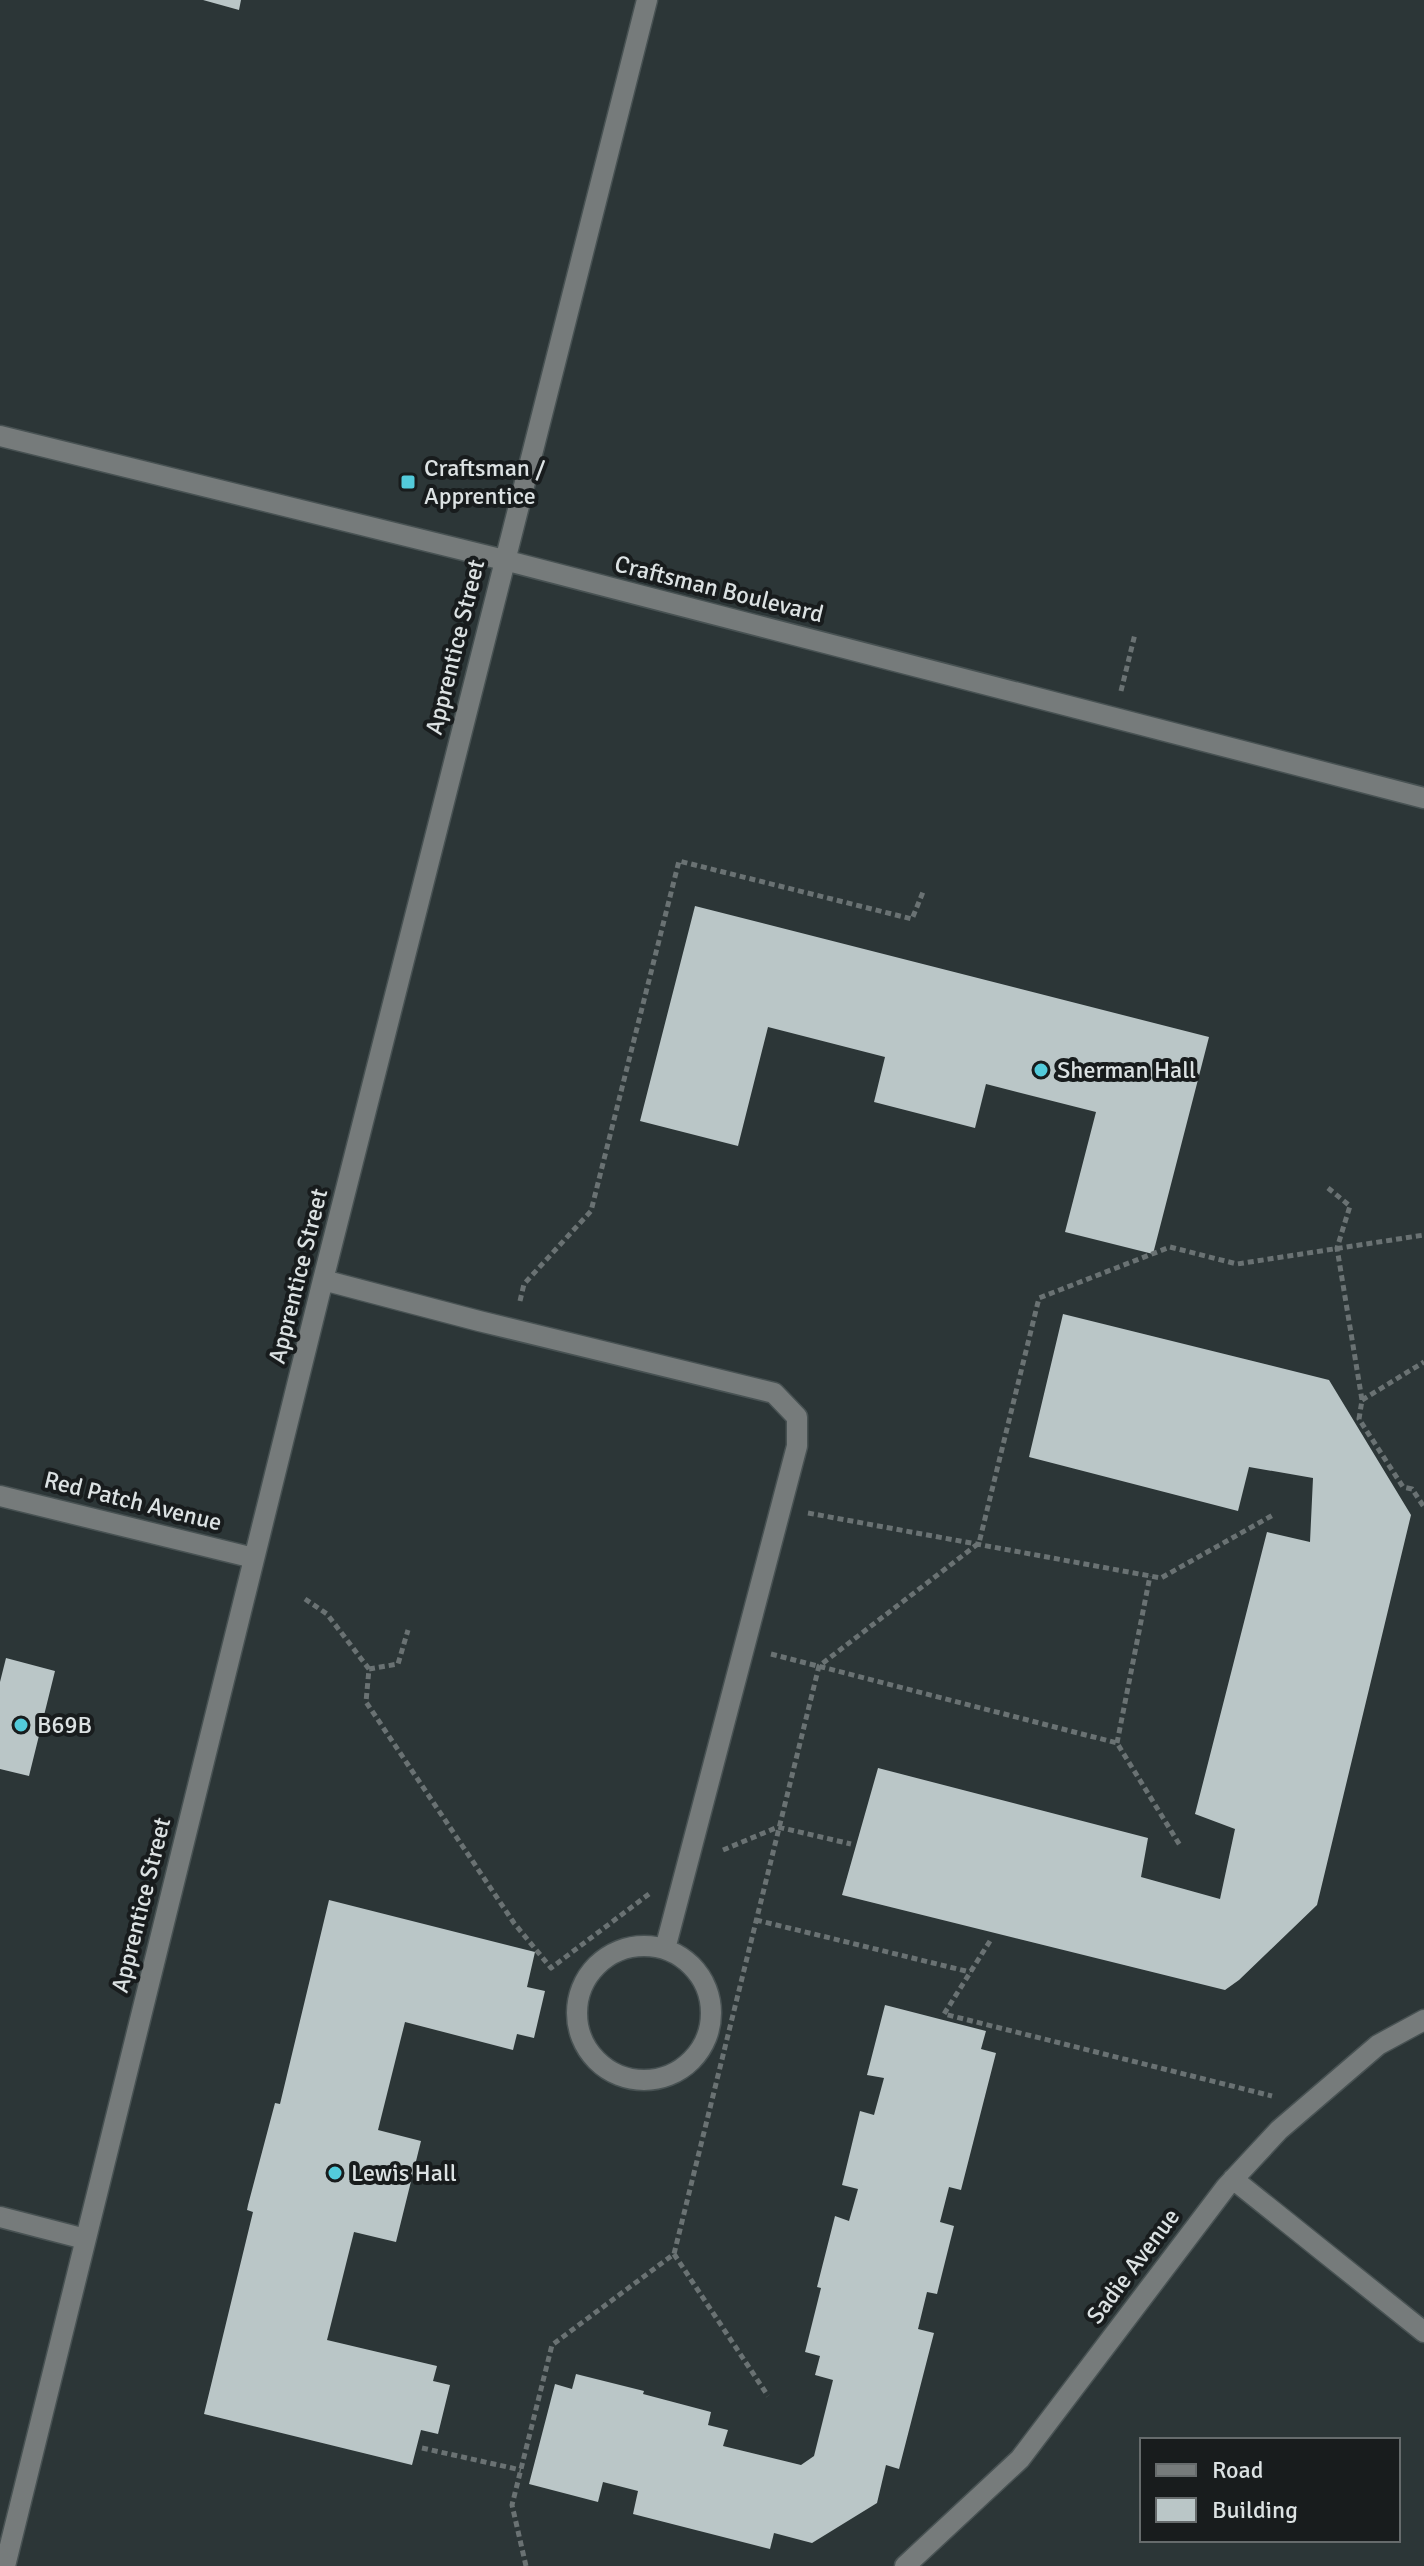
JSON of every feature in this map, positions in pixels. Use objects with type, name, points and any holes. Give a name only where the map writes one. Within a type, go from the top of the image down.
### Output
[{"type":"street","name":"Apprentice Street","points":[[5,2566],[323,1280],[647,0]]},
{"type":"street","name":"Craftsman Boulevard","points":[[0,436],[504,560],[1424,798]]},
{"type":"street","points":[[323,1280],[774,1393],[797,1417],[797,1446],[665,1949]]},
{"type":"street","name":"Red Patch Avenue","points":[[0,1496],[254,1558]]},
{"type":"street","points":[[638,1946],[665,1949],[684,1959],[699,1974],[709,1994],[712,2015],[705,2043],[687,2066],[661,2079],[632,2080],[606,2069],[587,2050],[577,2024],[579,1996],[591,1972],[612,1954],[638,1946]]},
{"type":"street","name":"Sadie Avenue","points":[[905,2566],[1020,2459],[1233,2179],[1279,2130],[1378,2045],[1424,2020]]},
{"type":"street","points":[[1233,2179],[1424,2332]]},
{"type":"street","points":[[0,2217],[85,2239]]},
{"type":"path","points":[[1115,718],[1135,634]]},
{"type":"path","points":[[513,1330],[524,1284],[591,1211],[679,861],[912,919],[923,892]]},
{"type":"path","points":[[1328,1188],[1350,1206],[1337,1248],[1362,1400],[1359,1419],[1403,1487],[1412,1489],[1424,1507]]},
{"type":"path","points":[[526,2566],[512,2505],[552,2345],[674,2254],[819,1666],[979,1543],[1039,1298],[1170,1247],[1237,1264],[1424,1235]]},
{"type":"path","points":[[1362,1400],[1424,1362]]},
{"type":"path","points":[[781,1508],[1161,1578],[1273,1515]]},
{"type":"path","points":[[1150,1576],[1117,1743],[1181,1847]]},
{"type":"path","points":[[305,1599],[327,1614],[369,1669],[366,1702],[514,1923],[551,1968],[669,1879],[688,1857],[715,1853],[778,1827],[851,1844]]},
{"type":"path","points":[[369,1669],[398,1664],[408,1630]]},
{"type":"path","points":[[744,1647],[1117,1743]]},
{"type":"path","points":[[756,1920],[970,1972]]},
{"type":"path","points":[[990,1941],[944,2014],[1308,2105]]},
{"type":"path","points":[[674,2254],[768,2396]]},
{"type":"path","points":[[530,2430],[541,2432]]},
{"type":"path","points":[[422,2448],[521,2470]]},
{"type":"building","points":[[203,0],[241,0],[239,10]]},
{"type":"building","name":"Sherman Hall","points":[[695,906],[1209,1037],[1153,1254],[1065,1232],[1096,1112],[986,1084],[975,1128],[874,1102],[885,1057],[768,1027],[738,1146],[640,1121]]},
{"type":"building","points":[[1063,1314],[1329,1380],[1411,1515],[1317,1905],[1225,1990],[842,1895],[878,1768],[1148,1838],[1141,1877],[1220,1899],[1235,1829],[1195,1814],[1267,1532],[1310,1542],[1313,1478],[1249,1467],[1238,1511],[1029,1457]]},
{"type":"building","name":"B69B","points":[[6,1658],[55,1671],[29,1776],[0,1769],[0,1682]]},
{"type":"building","name":"Lewis Hall","points":[[329,1900],[535,1952],[527,1987],[545,1991],[534,2038],[517,2034],[513,2050],[405,2022],[378,2130],[421,2141],[396,2242],[354,2232],[327,2340],[437,2366],[433,2381],[450,2385],[438,2434],[421,2430],[412,2465],[204,2414],[253,2212],[247,2210],[248,2205],[275,2103],[280,2104]]},
{"type":"building","points":[[885,2005],[986,2031],[981,2049],[996,2053],[961,2190],[949,2187],[940,2222],[954,2226],[937,2294],[927,2292],[918,2329],[934,2333],[899,2469],[886,2465],[877,2503],[812,2543],[774,2533],[770,2549],[633,2514],[638,2491],[603,2482],[598,2502],[529,2484],[555,2384],[572,2389],[576,2374],[711,2412],[708,2425],[728,2430],[723,2446],[801,2465],[814,2456],[833,2380],[815,2375],[820,2356],[805,2352],[835,2216],[849,2221],[858,2189],[842,2185],[860,2111],[874,2115],[884,2078],[867,2075]]},
{"type":"place","name":"Craftsman / Apprentice","points":[[408,482]]},
{"type":"place","name":"Sherman Hall","points":[[1041,1070]]},
{"type":"place","name":"B69B","points":[[21,1725]]},
{"type":"place","name":"Lewis Hall","points":[[335,2173]]}]
